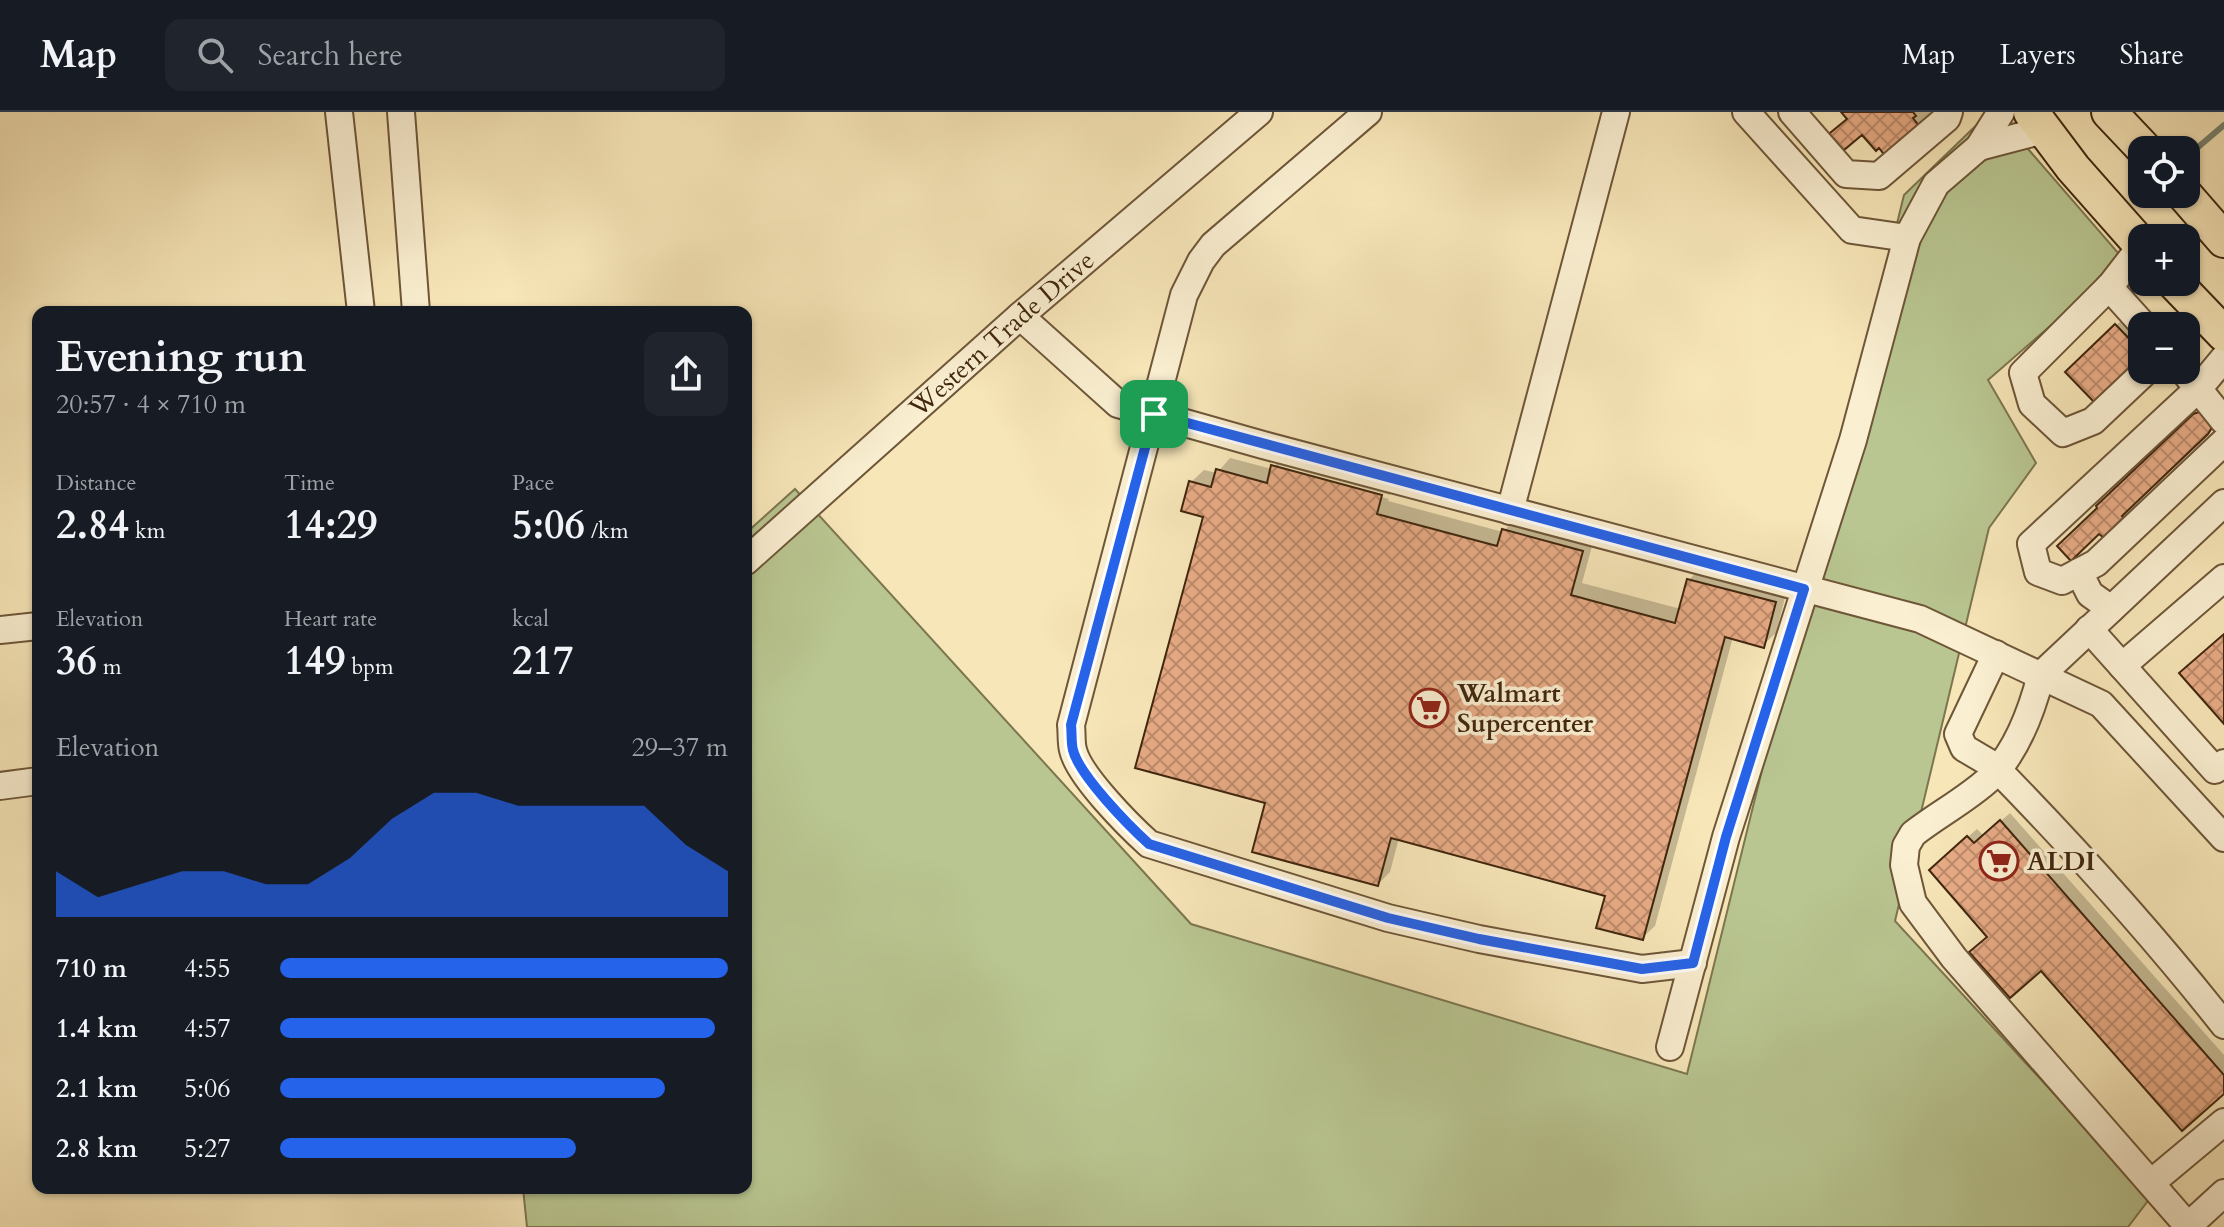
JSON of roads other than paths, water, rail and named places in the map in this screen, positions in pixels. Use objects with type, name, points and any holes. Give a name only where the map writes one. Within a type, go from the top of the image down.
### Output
[{"type":"main road","points":[[2109,112],[2132,136]]},
{"type":"main road","points":[[2037,121],[2073,168],[2128,230]]},
{"type":"main road","points":[[2187,296],[2224,334]]},
{"type":"street","points":[[339,112],[360,306]]},
{"type":"street","points":[[401,112],[416,306]]},
{"type":"street","name":"Western Trade Drive","points":[[752,556],[1020,316],[1259,112]]},
{"type":"street","points":[[1368,112],[1213,245],[1184,295],[1071,725],[1073,753],[1125,821],[1149,844],[1388,918],[1479,939],[1642,969],[1693,963]]},
{"type":"street","points":[[1510,511],[1616,112]]},
{"type":"street","points":[[1746,112],[1852,230],[1907,238]]},
{"type":"street","points":[[1792,112],[1846,174],[1879,176],[1947,118],[1949,112]]},
{"type":"street","points":[[1979,147],[2001,112]]},
{"type":"street","points":[[1670,1047],[1726,837],[1853,440],[1907,238],[1936,184],[1979,147],[2037,121]]},
{"type":"street","points":[[2128,263],[2109,287],[2023,373],[2032,404],[2063,433],[2093,421],[2132,384]]},
{"type":"street","points":[[2109,287],[2131,312]]},
{"type":"street","points":[[1020,316],[1118,404],[1920,619],[2101,704],[2224,838]]},
{"type":"street","points":[[2200,373],[2224,358]]},
{"type":"street","points":[[2186,384],[2031,544],[2038,572],[2062,581],[2096,563],[2224,442]]},
{"type":"street","points":[[2195,384],[2224,421]]},
{"type":"street","points":[[2224,503],[2041,675],[2033,704],[2009,754],[1983,784],[1913,834],[1906,846],[1904,865],[1913,903],[1954,958],[2187,1226],[2224,1193]]},
{"type":"street","points":[[2079,572],[2090,594],[2111,609]]},
{"type":"street","points":[[2122,666],[2224,578]]},
{"type":"street","points":[[0,630],[32,627]]},
{"type":"street","points":[[2089,629],[2215,770],[2224,763]]},
{"type":"street","points":[[1996,654],[1958,734],[1964,748],[1997,769],[2104,882],[2224,1025]]},
{"type":"street","points":[[0,786],[32,782]]},
{"type":"street","points":[[2151,1183],[2224,1122]]},
{"type":"waterway","points":[[2200,145],[2224,125]]},
{"type":"place","name":"Walmart Supercenter","points":[[1429,708]]},
{"type":"place","name":"ALDI","points":[[1999,861]]}]
